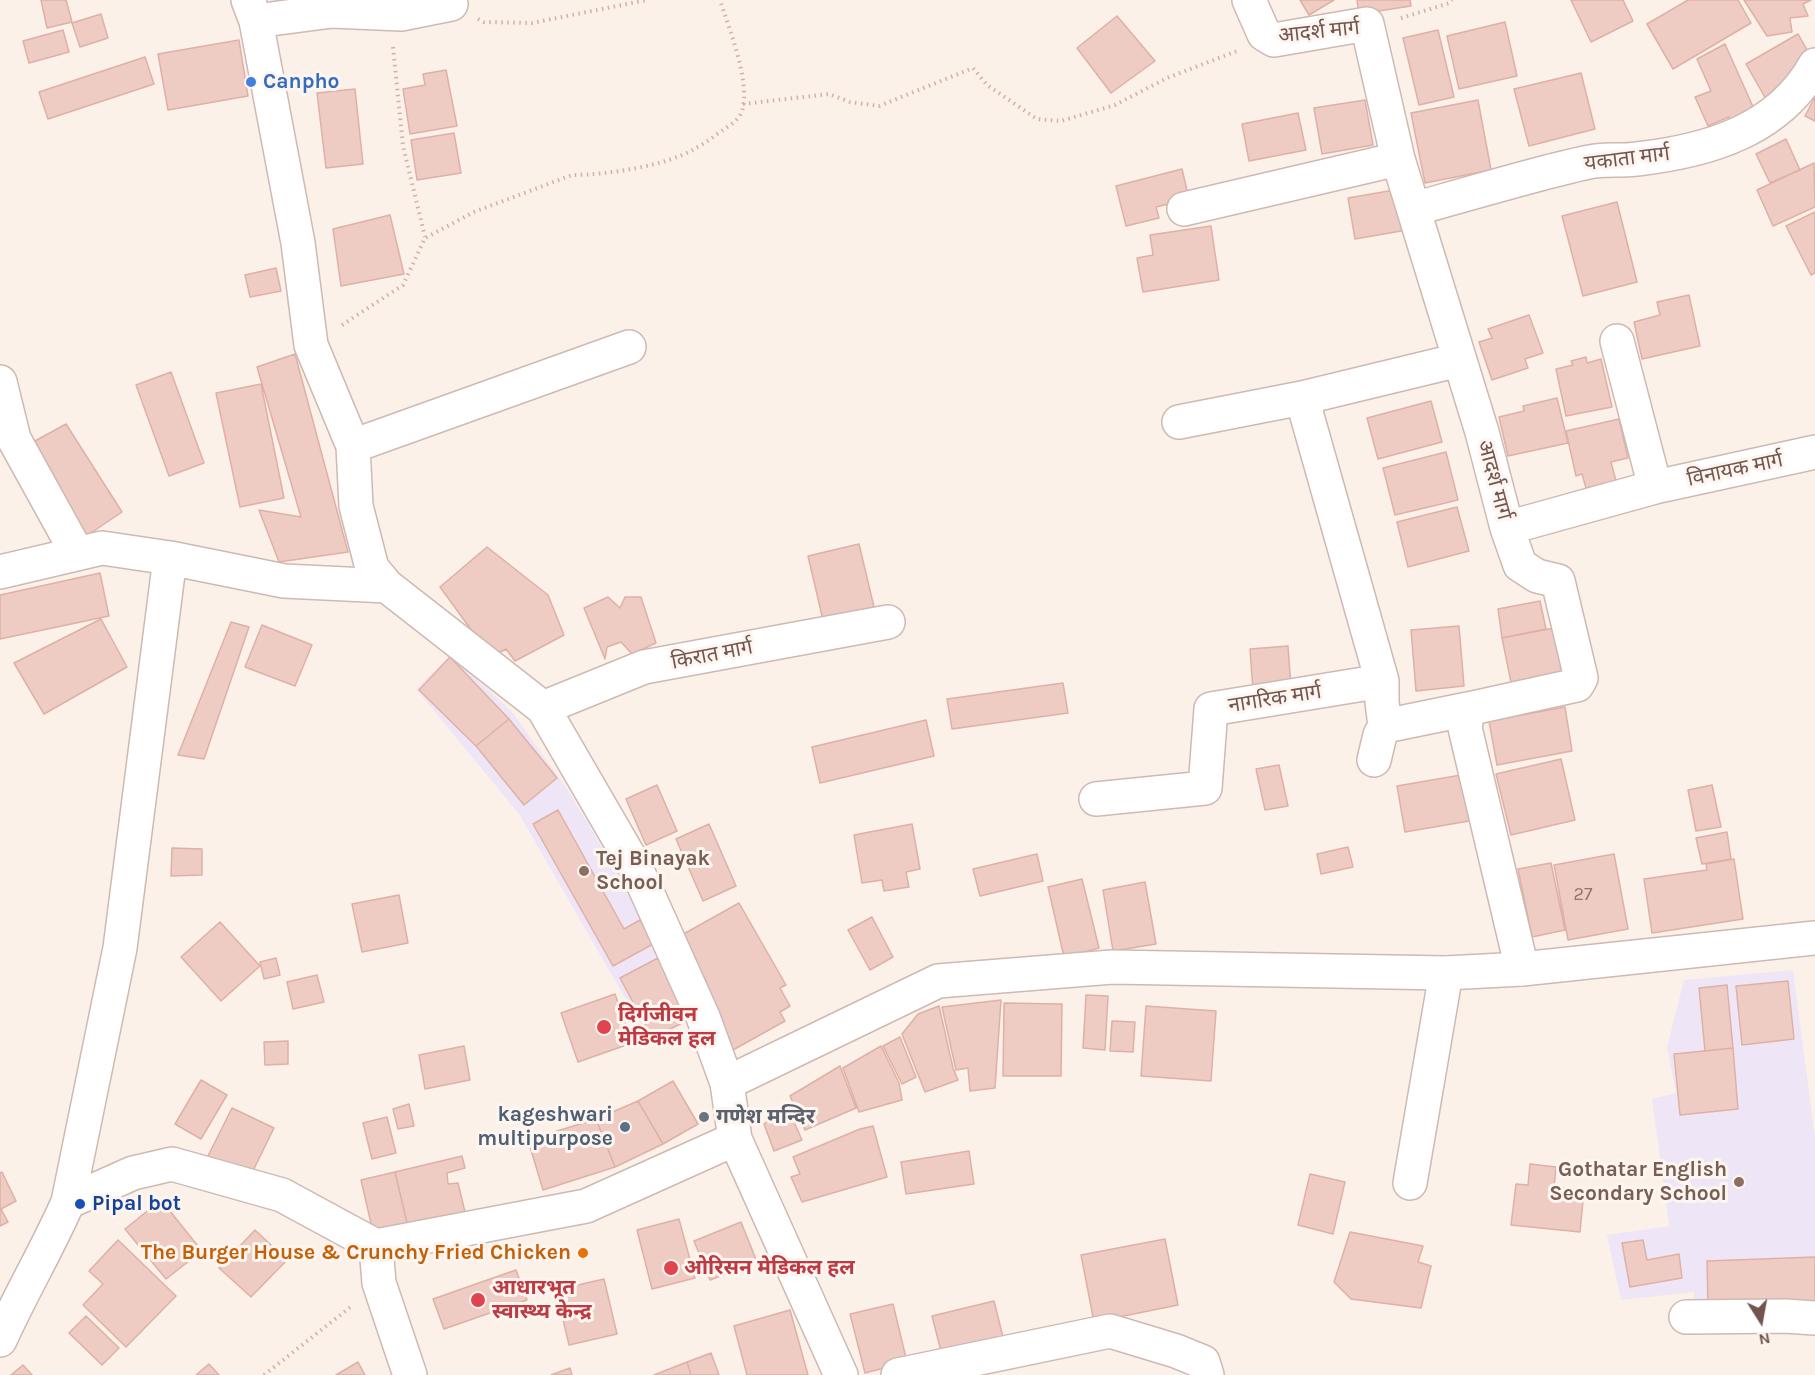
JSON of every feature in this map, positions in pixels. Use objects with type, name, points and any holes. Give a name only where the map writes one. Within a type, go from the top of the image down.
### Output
[{"type":"street","name":"आदर्श मार्ग","points":[[1249,0],[1264,34],[1274,39],[1368,24],[1398,159],[1482,432],[1507,528],[1520,565],[1537,576],[1558,581],[1581,678],[1577,685],[1468,710]]},
{"type":"street","points":[[451,4],[401,14],[252,11],[298,243],[311,345],[353,446],[356,506],[372,568],[387,586],[543,708],[637,870],[703,1017],[727,1083],[735,1139],[842,1375]]},
{"type":"street","name":"यकाता मार्ग","points":[[1414,209],[1527,177],[1595,161],[1677,153],[1725,140],[1763,121],[1784,105],[1806,82],[1815,65]]},
{"type":"street","points":[[1184,209],[1398,159]]},
{"type":"street","points":[[1617,341],[1656,487]]},
{"type":"street","points":[[353,446],[629,347]]},
{"type":"street","points":[[1179,422],[1302,398],[1459,360]]},
{"type":"street","points":[[0,382],[14,439],[77,553]]},
{"type":"street","points":[[1302,398],[1383,681],[1382,702],[1385,726],[1380,735],[1374,760]]},
{"type":"street","name":"विनायक मार्ग","points":[[1507,528],[1656,487],[1815,452]]},
{"type":"street","points":[[0,572],[102,548],[170,558],[284,581],[387,586]]},
{"type":"street","points":[[0,1340],[18,1300],[51,1242],[68,1202],[120,948],[170,558]]},
{"type":"street","name":"किरात मार्ग","points":[[543,708],[644,668],[888,622]]},
{"type":"street","name":"नागरिक मार्ग","points":[[1096,799],[1205,788],[1211,709],[1383,681]]},
{"type":"street","points":[[1385,726],[1468,710],[1465,728],[1522,969]]},
{"type":"street","points":[[727,1083],[938,981],[1112,967],[1446,973],[1522,969],[1815,938]]},
{"type":"street","points":[[1410,1183],[1446,973]]},
{"type":"street","points":[[68,1202],[133,1173],[172,1164],[282,1195],[376,1246],[586,1206],[735,1139]]},
{"type":"street","points":[[376,1246],[379,1283],[410,1375]]},
{"type":"street","points":[[1686,1317],[1815,1318]]},
{"type":"street","points":[[898,1375],[1110,1332],[1176,1351],[1203,1362],[1207,1375]]},
{"type":"path","points":[[451,4],[484,22],[532,23],[647,0]]},
{"type":"path","points":[[311,345],[403,285],[425,238],[474,212],[572,175],[589,175],[655,164],[695,149],[735,121],[742,112],[744,90],[737,56],[720,0]]},
{"type":"path","points":[[1368,24],[1395,19],[1450,3],[1452,0]]},
{"type":"path","points":[[390,13],[403,146],[425,238]]},
{"type":"path","points":[[743,104],[829,94],[850,102],[879,106],[973,68],[987,85],[1037,119],[1061,121],[1115,105],[1167,78],[1227,54],[1274,39]]},
{"type":"path","points":[[264,1375],[379,1283]]},
{"type":"shaded area","name":"Tej Binayak School","points":[[451,655],[513,713],[567,789],[651,928],[691,1019],[651,1043],[519,814],[416,689]]},
{"type":"shaded area","name":"Gothatar English Secondary School","points":[[1793,970],[1815,1138],[1815,1309],[1695,1313],[1694,1292],[1621,1300],[1607,1235],[1669,1226],[1652,1099],[1676,1093],[1667,1047],[1684,980]]},
{"type":"building","points":[[41,0],[66,0],[72,22],[47,28]]},
{"type":"building","points":[[1300,0],[1334,0],[1309,15]]},
{"type":"building","points":[[1357,0],[1410,0],[1411,6],[1359,14]]},
{"type":"building","points":[[1571,0],[1623,0],[1633,21],[1591,42]]},
{"type":"building","points":[[1688,0],[1738,0],[1751,23],[1673,69],[1647,24]]},
{"type":"building","points":[[1744,0],[1811,0],[1803,4],[1808,16],[1790,18],[1792,32],[1767,36]]},
{"type":"building","points":[[101,14],[108,38],[80,47],[72,23]]},
{"type":"building","points":[[1117,16],[1155,61],[1111,93],[1077,48]]},
{"type":"building","points":[[1505,22],[1517,76],[1459,89],[1447,36]]},
{"type":"building","points":[[63,30],[69,52],[29,63],[23,41]]},
{"type":"building","points":[[1438,30],[1454,97],[1419,105],[1403,38]]},
{"type":"building","points":[[1798,34],[1810,55],[1767,101],[1746,64]]},
{"type":"building","points":[[239,40],[248,96],[168,110],[158,54]]},
{"type":"building","points":[[1725,44],[1754,109],[1730,120],[1729,117],[1708,126],[1695,97],[1711,91],[1697,59]]},
{"type":"building","points":[[145,57],[154,84],[48,119],[39,92]]},
{"type":"building","points":[[446,70],[457,126],[410,134],[403,89],[425,85],[423,74]]},
{"type":"building","points":[[1581,73],[1595,129],[1529,146],[1514,89]]},
{"type":"building","points":[[355,89],[363,164],[326,168],[317,93]]},
{"type":"building","points":[[1815,97],[1815,121],[1805,116]]},
{"type":"building","points":[[1365,100],[1373,145],[1322,154],[1314,108]]},
{"type":"building","points":[[1478,100],[1491,170],[1425,183],[1411,113]]},
{"type":"building","points":[[1298,113],[1306,150],[1249,161],[1242,124]]},
{"type":"building","points":[[454,133],[461,173],[417,180],[411,140]]},
{"type":"building","points":[[1786,139],[1800,170],[1770,183],[1756,154]]},
{"type":"building","points":[[1814,163],[1815,207],[1773,226],[1757,190]]},
{"type":"building","points":[[1182,169],[1189,199],[1156,207],[1159,218],[1126,226],[1116,186]]},
{"type":"building","points":[[1400,189],[1407,230],[1355,239],[1348,198]]},
{"type":"building","points":[[1617,202],[1637,282],[1583,296],[1562,216]]},
{"type":"building","points":[[1815,212],[1815,273],[1811,275],[1786,226]]},
{"type":"building","points":[[390,215],[404,274],[341,286],[333,229]]},
{"type":"building","points":[[1211,226],[1219,280],[1143,292],[1137,258],[1153,255],[1150,235]]},
{"type":"building","points":[[276,268],[281,291],[250,297],[245,275]]},
{"type":"building","points":[[1689,295],[1700,346],[1642,359],[1634,322],[1660,315],[1657,302]]},
{"type":"building","points":[[1529,315],[1543,353],[1525,359],[1528,368],[1492,380],[1479,342],[1492,338],[1488,329]]},
{"type":"building","points":[[295,354],[348,552],[279,562],[259,510],[301,517],[257,367]]},
{"type":"building","points":[[1586,357],[1587,363],[1601,359],[1612,407],[1566,416],[1556,369],[1573,365],[1571,361]]},
{"type":"building","points":[[171,372],[204,463],[169,476],[136,385]]},
{"type":"building","points":[[261,384],[284,498],[240,507],[216,393]]},
{"type":"building","points":[[1557,398],[1568,443],[1508,456],[1499,417],[1524,411],[1523,406]]},
{"type":"building","points":[[1431,401],[1442,442],[1378,459],[1367,418]]},
{"type":"building","points":[[1619,419],[1628,458],[1611,462],[1616,481],[1586,488],[1582,474],[1576,476],[1566,431]]},
{"type":"building","points":[[66,424],[122,512],[82,539],[24,447]]},
{"type":"building","points":[[1446,452],[1458,500],[1395,515],[1383,468]]},
{"type":"building","points":[[1457,507],[1469,551],[1408,567],[1397,522]]},
{"type":"building","points":[[859,544],[874,607],[823,620],[808,556]]},
{"type":"building","points":[[487,547],[548,595],[564,635],[515,661],[506,649],[491,657],[440,587]]},
{"type":"building","points":[[100,573],[109,616],[0,639],[0,595]]},
{"type":"building","points":[[608,597],[620,608],[625,597],[641,597],[656,643],[632,654],[621,642],[607,647],[605,659],[584,608]]},
{"type":"building","points":[[1540,601],[1546,629],[1502,638],[1498,609]]},
{"type":"building","points":[[101,619],[127,667],[44,714],[14,663]]},
{"type":"building","points":[[231,622],[249,627],[204,759],[178,755]]},
{"type":"building","points":[[262,625],[312,645],[295,686],[245,667]]},
{"type":"building","points":[[1459,626],[1464,686],[1416,691],[1411,630]]},
{"type":"building","points":[[1554,628],[1564,677],[1512,687],[1502,638]]},
{"type":"building","points":[[1288,646],[1291,687],[1253,690],[1250,649]]},
{"type":"building","points":[[450,657],[509,719],[476,746],[419,690]]},
{"type":"building","points":[[1063,683],[1068,713],[952,729],[947,699]]},
{"type":"building","points":[[1565,707],[1572,751],[1497,765],[1489,721]]},
{"type":"building","points":[[509,719],[557,778],[524,805],[476,746]]},
{"type":"building","points":[[926,720],[934,756],[820,783],[812,747]]},
{"type":"building","points":[[1561,759],[1575,820],[1511,835],[1496,774]]},
{"type":"building","points":[[1279,765],[1288,806],[1265,810],[1256,769]]},
{"type":"building","points":[[1467,774],[1475,820],[1405,832],[1397,786]]},
{"type":"building","points":[[657,785],[677,831],[646,845],[626,799]]},
{"type":"building","points":[[1712,785],[1721,827],[1696,831],[1688,790]]},
{"type":"building","points":[[558,810],[624,929],[640,920],[653,944],[613,966],[533,824]]},
{"type":"building","points":[[709,824],[736,886],[703,901],[676,839]]},
{"type":"building","points":[[912,824],[920,869],[906,872],[909,887],[884,891],[882,880],[862,883],[854,835]]},
{"type":"building","points":[[1727,832],[1731,859],[1702,864],[1696,838]]},
{"type":"building","points":[[1348,847],[1353,867],[1321,874],[1317,854]]},
{"type":"building","points":[[172,848],[202,849],[202,875],[171,876]]},
{"type":"building","points":[[1037,854],[1043,881],[980,896],[973,869]]},
{"type":"building","points":[[1614,854],[1628,929],[1568,940],[1554,865]]},
{"type":"building","points":[[1734,859],[1743,919],[1652,933],[1644,879],[1707,870],[1706,864]]},
{"type":"building","points":[[1551,863],[1565,930],[1532,937],[1518,869]]},
{"type":"building","points":[[1082,879],[1099,948],[1064,957],[1048,887]]},
{"type":"building","points":[[1145,882],[1156,944],[1113,951],[1103,890]]},
{"type":"building","points":[[399,895],[408,943],[362,952],[352,904]]},
{"type":"building","points":[[739,903],[786,985],[780,988],[790,1006],[780,1012],[785,1021],[733,1050],[696,987],[706,981],[680,936]]},
{"type":"building","points":[[872,917],[893,957],[870,970],[848,930]]},
{"type":"building","points":[[220,922],[260,966],[221,1001],[181,957]]},
{"type":"building","points":[[276,958],[280,975],[264,979],[260,962]]},
{"type":"building","points":[[658,958],[690,1019],[652,1038],[620,978]]},
{"type":"building","points":[[317,975],[324,1002],[293,1009],[287,982]]},
{"type":"building","points":[[1788,981],[1794,1039],[1742,1045],[1736,986]]},
{"type":"building","points":[[1727,985],[1733,1048],[1705,1051],[1699,988]]},
{"type":"building","points":[[615,994],[632,1043],[578,1062],[561,1013]]},
{"type":"building","points":[[1086,995],[1108,996],[1105,1050],[1083,1048]]},
{"type":"building","points":[[1001,1000],[995,1088],[970,1091],[968,1068],[956,1070],[942,1007]]},
{"type":"building","points":[[1004,1003],[1062,1004],[1061,1076],[1003,1076]]},
{"type":"building","points":[[939,1006],[953,1068],[958,1080],[925,1092],[902,1034],[918,1014]]},
{"type":"building","points":[[1146,1006],[1216,1011],[1211,1081],[1141,1076]]},
{"type":"building","points":[[1112,1021],[1135,1022],[1133,1052],[1110,1051]]},
{"type":"building","points":[[900,1037],[916,1077],[902,1084],[883,1046]]},
{"type":"building","points":[[288,1041],[288,1064],[265,1065],[264,1042]]},
{"type":"building","points":[[464,1046],[470,1080],[425,1089],[419,1055]]},
{"type":"building","points":[[881,1046],[899,1083],[902,1100],[859,1112],[843,1068]]},
{"type":"building","points":[[1733,1048],[1738,1109],[1680,1115],[1674,1054]]},
{"type":"building","points":[[840,1066],[856,1108],[805,1130],[790,1096]]},
{"type":"building","points":[[201,1080],[227,1095],[201,1139],[175,1124]]},
{"type":"building","points":[[673,1081],[698,1124],[663,1144],[638,1101]]},
{"type":"building","points":[[638,1101],[663,1144],[615,1167],[596,1119]]},
{"type":"building","points":[[409,1104],[414,1126],[398,1129],[393,1109]]},
{"type":"building","points":[[787,1106],[802,1140],[774,1151],[764,1124]]},
{"type":"building","points":[[232,1108],[274,1128],[249,1179],[207,1158]]},
{"type":"building","points":[[387,1117],[396,1153],[372,1159],[363,1123]]},
{"type":"building","points":[[596,1119],[615,1167],[543,1190],[528,1140]]},
{"type":"building","points":[[873,1126],[887,1177],[802,1202],[791,1177],[800,1174],[793,1157],[860,1129]]},
{"type":"building","points":[[969,1151],[974,1184],[906,1194],[901,1162]]},
{"type":"building","points":[[462,1156],[465,1168],[447,1173],[448,1184],[458,1183],[465,1212],[407,1223],[395,1172]]},
{"type":"building","points":[[1530,1164],[1556,1167],[1554,1187],[1584,1190],[1580,1232],[1511,1225],[1516,1184],[1528,1185]]},
{"type":"building","points":[[2,1172],[16,1201],[1,1209],[8,1222],[0,1226],[0,1173]]},
{"type":"building","points":[[395,1172],[407,1223],[373,1232],[361,1180]]},
{"type":"building","points":[[1310,1174],[1345,1182],[1333,1234],[1298,1225]]},
{"type":"building","points":[[161,1200],[202,1251],[166,1279],[125,1229]]},
{"type":"building","points":[[679,1219],[695,1278],[652,1289],[637,1230]]},
{"type":"building","points":[[741,1222],[757,1262],[710,1280],[694,1241]]},
{"type":"building","points":[[255,1230],[287,1260],[251,1297],[219,1268]]},
{"type":"building","points":[[1350,1232],[1423,1246],[1418,1262],[1431,1266],[1421,1308],[1351,1299],[1334,1282]]},
{"type":"building","points":[[1165,1239],[1178,1305],[1094,1322],[1081,1255]]},
{"type":"building","points":[[118,1240],[176,1296],[126,1347],[83,1305],[103,1284],[89,1271]]},
{"type":"building","points":[[1643,1240],[1647,1260],[1679,1254],[1682,1278],[1630,1287],[1622,1243]]},
{"type":"building","points":[[1815,1257],[1815,1302],[1708,1307],[1707,1261]]},
{"type":"building","points":[[516,1270],[527,1300],[444,1329],[433,1299]]},
{"type":"building","points":[[604,1279],[617,1334],[569,1345],[556,1290]]},
{"type":"building","points":[[994,1301],[1005,1345],[943,1359],[932,1316]]},
{"type":"building","points":[[893,1304],[907,1362],[865,1373],[850,1314]]},
{"type":"building","points":[[790,1310],[808,1375],[747,1375],[734,1326]]},
{"type":"building","points":[[86,1316],[119,1348],[102,1365],[69,1333]]},
{"type":"building","points":[[711,1353],[719,1375],[691,1375],[687,1362]]},
{"type":"building","points":[[358,1362],[365,1375],[336,1375]]},
{"type":"building","points":[[687,1362],[691,1375],[654,1375]]},
{"type":"building","points":[[209,1364],[219,1375],[196,1375]]},
{"type":"building","points":[[23,1365],[32,1375],[11,1375]]},
{"type":"building","points":[[570,1368],[572,1375],[551,1375]]},
{"type":"place","name":"Canpho","points":[[251,82]]},
{"type":"place","name":"Tej Binayak School","points":[[584,871]]},
{"type":"place","name":"दिर्गजीवन मेडिकल हल","points":[[604,1027]]},
{"type":"place","name":"गणेश मन्दिर","points":[[704,1117]]},
{"type":"place","name":"kageshwari multipurpose","points":[[625,1127]]},
{"type":"place","name":"Gothatar English Secondary School","points":[[1739,1182]]},
{"type":"place","name":"Pipal bot","points":[[80,1204]]},
{"type":"place","name":"The Burger House & Crunchy Fried Chicken","points":[[583,1253]]},
{"type":"place","name":"ओरिसन मेडिकल हल","points":[[671,1268]]},
{"type":"place","name":"आधारभूत स्वास्थ्य केन्द्र","points":[[478,1300]]}]
